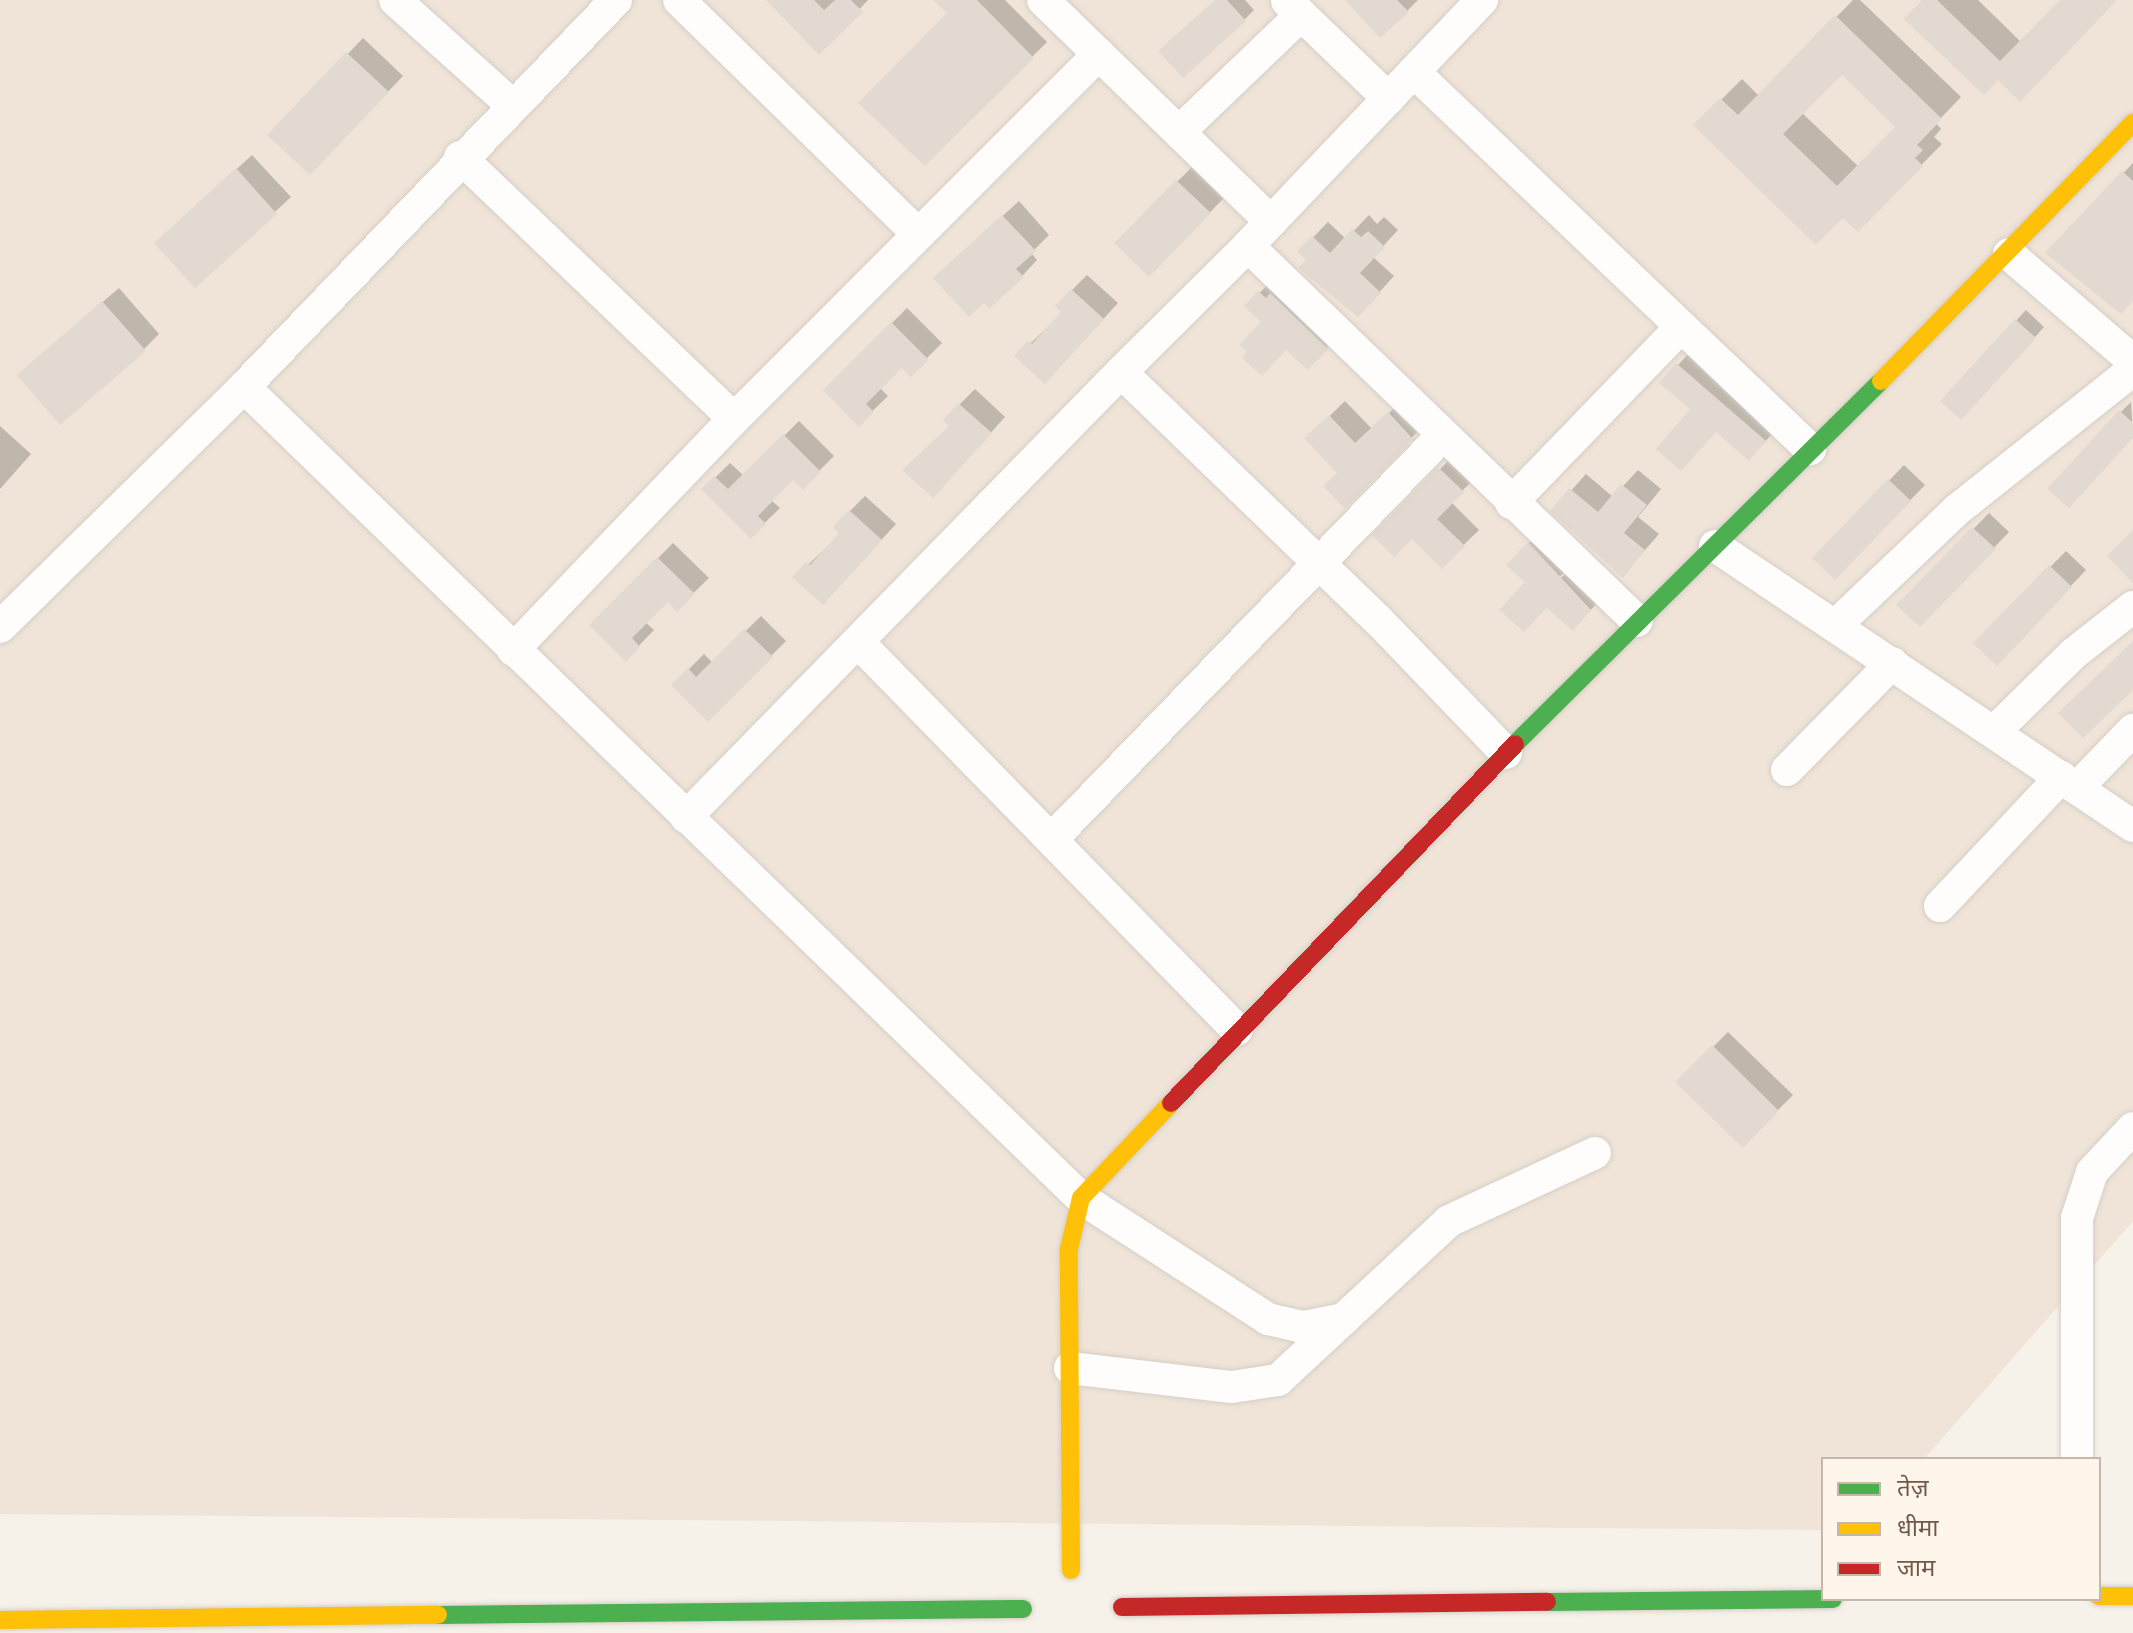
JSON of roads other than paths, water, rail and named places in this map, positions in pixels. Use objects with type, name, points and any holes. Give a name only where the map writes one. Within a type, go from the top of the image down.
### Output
[{"type":"main road","points":[[1071,1570],[1069,1249],[1081,1198],[1237,1030],[1506,753],[2009,254],[2133,123]]},
{"type":"main road","points":[[1023,1633],[1023,1609],[1041,1581],[1071,1570],[1093,1574]]},
{"type":"main road","points":[[1111,1588],[1122,1607],[1122,1633]]},
{"type":"main road","points":[[2101,1596],[2133,1596]]},
{"type":"main road","points":[[1122,1607],[1821,1599]]},
{"type":"main road","points":[[0,1620],[1023,1609]]},
{"type":"street","points":[[395,0],[512,105]]},
{"type":"street","points":[[0,627],[244,387],[460,157],[616,0]]},
{"type":"street","points":[[679,0],[918,234]]},
{"type":"street","points":[[1043,0],[1271,222]]},
{"type":"street","points":[[686,817],[1248,246],[1482,0]]},
{"type":"street","points":[[1179,132],[1294,8],[1389,99]]},
{"type":"street","points":[[513,650],[734,419],[1099,54]]},
{"type":"street","points":[[1414,72],[1810,449]]},
{"type":"street","points":[[460,157],[734,419]]},
{"type":"street","points":[[1248,246],[1511,503],[1637,621]]},
{"type":"street","points":[[2009,254],[2133,361]]},
{"type":"street","points":[[1511,503],[1681,327]]},
{"type":"street","points":[[1835,626],[1958,509],[2133,370]]},
{"type":"street","points":[[1121,372],[1316,560],[1506,753]]},
{"type":"street","points":[[244,387],[1081,1198],[1268,1319],[1304,1327],[1344,1319]]},
{"type":"street","points":[[1052,839],[1316,560],[1442,436]]},
{"type":"street","points":[[1715,546],[2133,826]]},
{"type":"street","points":[[1994,732],[2073,654],[2133,607]]},
{"type":"street","points":[[858,642],[1237,1030]]},
{"type":"street","points":[[1787,770],[1892,663]]},
{"type":"street","points":[[1940,906],[2069,782],[2133,730]]},
{"type":"street","points":[[2077,1457],[2077,1218],[2092,1172],[2133,1128]]},
{"type":"street","points":[[1070,1368],[1260,1387],[1297,1365],[1449,1221],[1595,1153]]}]
